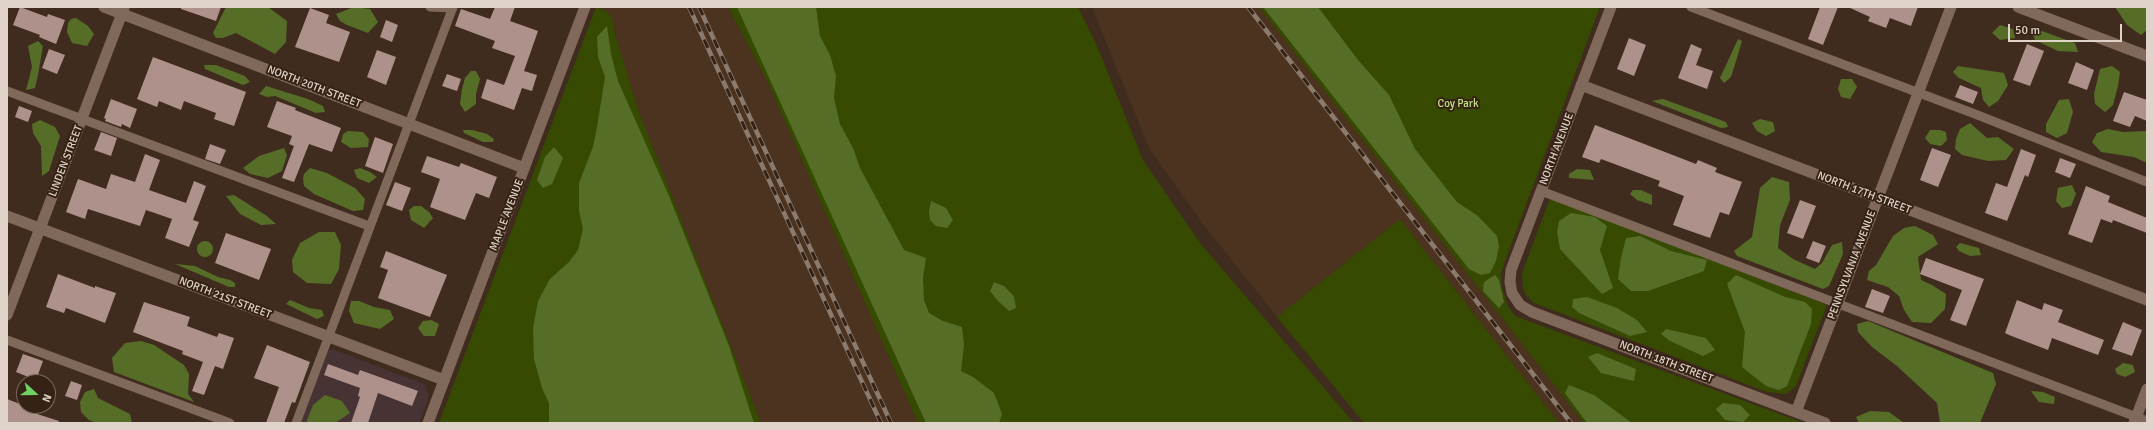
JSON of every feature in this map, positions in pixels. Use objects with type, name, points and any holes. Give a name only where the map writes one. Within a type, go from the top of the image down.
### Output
[{"type":"street","name":"NORTH 20TH STREET","points":[[104,7],[123,10],[409,124],[524,168]]},
{"type":"street","name":"MAPLE AVENUE","points":[[428,423],[585,7]]},
{"type":"street","name":"NORTH AVENUE","points":[[1512,293],[1510,282],[1511,270],[1611,7]]},
{"type":"street","name":"PENNSYLVANIA AVENUE","points":[[1796,412],[1951,7]]},
{"type":"street","points":[[2018,7],[2147,56]]},
{"type":"street","name":"LINDEN STREET","points":[[7,315],[123,10]]},
{"type":"street","name":"NORTH 17TH STREET","points":[[1581,85],[2147,300]]},
{"type":"street","name":"NORTH 21ST STREET","points":[[7,216],[444,380]]},
{"type":"street","name":"NORTH 18TH STREET","points":[[1512,293],[1520,305],[1532,312],[1825,423]]},
{"type":"street","points":[[2135,420],[2147,389]]},
{"type":"lane","points":[[296,423],[369,226],[453,8],[430,7]]},
{"type":"lane","points":[[1691,7],[2147,182]]},
{"type":"lane","points":[[7,91],[81,120],[369,226]]},
{"type":"lane","points":[[1541,191],[1838,302],[2135,420],[2147,421]]},
{"type":"lane","points":[[7,340],[230,423]]},
{"type":"shaded area","points":[[596,7],[728,7],[768,83],[918,423],[761,423],[639,112],[616,38],[615,27]]},
{"type":"shaded area","points":[[1092,7],[1259,7],[1584,423],[1559,423],[1400,219],[1277,317],[1203,224],[1149,148]]},
{"type":"shaded area","points":[[332,349],[424,384],[428,393],[428,400],[419,423],[299,423],[328,350]]},
{"type":"green space","points":[[226,7],[268,7],[287,21],[286,42],[275,54],[236,33],[223,38],[216,38],[213,33]]},
{"type":"green space","points":[[354,7],[370,9],[378,22],[368,33],[340,21],[336,14]]},
{"type":"green space","points":[[596,7],[606,11],[612,18],[616,38],[639,112],[761,423],[439,423]]},
{"type":"green space","points":[[728,7],[1078,7],[1097,46],[1143,160],[1200,243],[1354,423],[918,423],[768,83]]},
{"type":"green space","points":[[737,7],[816,7],[820,36],[830,55],[836,76],[834,98],[840,124],[853,148],[860,168],[904,250],[926,258],[923,278],[924,300],[929,313],[943,321],[962,327],[964,345],[961,371],[973,377],[994,393],[1002,414],[999,423],[926,423]]},
{"type":"green space","name":"Coy Park","points":[[1259,7],[1600,7],[1501,273],[1502,288],[1507,305],[1515,316],[1804,423],[1584,423]]},
{"type":"green space","points":[[1263,7],[1318,7],[1358,60],[1389,95],[1415,149],[1457,202],[1478,216],[1497,236],[1499,246],[1496,261],[1490,273],[1481,275],[1469,269]]},
{"type":"green space","points":[[2115,7],[2147,7],[2147,30],[2141,35],[2127,25]]},
{"type":"green space","points":[[76,18],[88,26],[94,34],[87,46],[72,43],[67,32],[68,23],[71,19]]},
{"type":"green space","points":[[2000,25],[2013,29],[2015,38],[2000,40],[1992,33]]},
{"type":"green space","points":[[607,26],[611,54],[618,81],[669,196],[729,346],[754,423],[549,423],[549,403],[542,388],[534,359],[533,328],[538,301],[550,279],[569,262],[578,250],[583,229],[579,211],[579,183],[593,147],[605,77],[598,57],[597,37]]},
{"type":"green space","points":[[2042,31],[2075,43],[2078,52],[2058,51],[2035,40],[2033,35]]},
{"type":"green space","points":[[1738,39],[1742,41],[1731,77],[1724,83],[1720,78]]},
{"type":"green space","points":[[38,41],[43,46],[35,88],[26,90],[32,67],[28,46]]},
{"type":"green space","points":[[204,65],[216,65],[245,76],[250,82],[243,85],[205,69]]},
{"type":"green space","points":[[1958,66],[2004,73],[2008,85],[1998,101],[1989,107],[1983,100],[1981,88],[1959,78],[1953,72]]},
{"type":"green space","points":[[2112,66],[2120,72],[2118,86],[2113,105],[2105,112],[2095,104],[2094,94],[2100,69]]},
{"type":"green space","points":[[471,71],[476,71],[480,79],[476,94],[476,104],[465,112],[460,104],[462,89],[465,78]]},
{"type":"green space","points":[[1841,79],[1852,79],[1857,87],[1850,99],[1841,97],[1838,89]]},
{"type":"green space","points":[[266,86],[308,99],[323,106],[325,112],[316,113],[275,96],[267,97],[259,94]]},
{"type":"green space","points":[[1663,99],[1726,122],[1728,127],[1721,128],[1652,101]]},
{"type":"green space","points":[[2069,99],[2073,112],[2067,133],[2057,138],[2046,132],[2046,124],[2059,100]]},
{"type":"green space","points":[[1760,119],[1773,122],[1775,131],[1766,136],[1757,131],[1752,123]]},
{"type":"green space","points":[[40,120],[55,127],[60,136],[49,171],[42,176],[41,146],[33,133],[32,124]]},
{"type":"green space","points":[[1970,123],[1987,138],[1998,137],[2014,149],[2006,160],[1988,161],[1962,155],[1955,149],[1956,139],[1960,129]]},
{"type":"green space","points":[[2108,129],[2123,132],[2147,131],[2147,163],[2134,157],[2101,152],[2092,142],[2097,133]]},
{"type":"green space","points":[[463,130],[472,130],[487,134],[494,139],[493,142],[483,142],[464,133]]},
{"type":"green space","points":[[1930,130],[1940,130],[1946,132],[1947,140],[1941,146],[1930,144],[1925,138]]},
{"type":"green space","points":[[348,131],[363,132],[369,139],[368,147],[351,148],[341,142],[343,134]]},
{"type":"green space","points":[[554,147],[563,158],[552,184],[543,188],[537,180],[545,157]]},
{"type":"green space","points":[[284,148],[287,155],[282,171],[268,178],[250,174],[243,168],[259,156]]},
{"type":"green space","points":[[310,168],[327,173],[355,188],[365,199],[363,210],[353,211],[314,194],[304,186],[304,174]]},
{"type":"green space","points":[[360,168],[377,177],[369,183],[357,178],[354,170]]},
{"type":"green space","points":[[1577,169],[1590,170],[1594,180],[1569,178],[1569,174]]},
{"type":"green space","points":[[1772,177],[1789,182],[1790,200],[1780,225],[1778,248],[1793,259],[1815,269],[1822,263],[1832,245],[1842,242],[1843,254],[1829,286],[1823,289],[1737,256],[1734,251],[1752,237],[1760,188]]},
{"type":"green space","points":[[2072,185],[2076,194],[2071,206],[2062,208],[2056,201],[2058,188]]},
{"type":"green space","points":[[1633,190],[1641,190],[1652,195],[1652,205],[1637,200],[1630,194]]},
{"type":"green space","points":[[234,195],[267,216],[276,224],[261,225],[240,214],[226,196]]},
{"type":"green space","points":[[1553,199],[1825,304],[1826,307],[1796,386],[1786,394],[1767,392],[1534,303],[1526,295],[1523,288],[1522,273],[1549,201]]},
{"type":"green space","points":[[931,201],[946,208],[953,220],[947,228],[936,226],[930,220],[929,211]]},
{"type":"green space","points":[[414,206],[421,206],[429,212],[433,218],[424,228],[411,220],[409,210]]},
{"type":"green space","points":[[1571,213],[1595,217],[1607,226],[1600,250],[1613,288],[1602,294],[1560,249],[1557,232],[1559,221]]},
{"type":"green space","points":[[1400,219],[1559,423],[1364,423],[1277,317]]},
{"type":"green space","points":[[1915,226],[1933,235],[1938,244],[1918,257],[1921,280],[1946,294],[1945,309],[1931,323],[1912,322],[1904,310],[1899,296],[1888,287],[1867,280],[1869,271],[1876,265],[1893,236],[1904,228]]},
{"type":"green space","points":[[319,232],[335,232],[341,245],[339,269],[331,284],[307,283],[293,272],[292,260],[300,243]]},
{"type":"green space","points":[[1640,236],[1671,251],[1707,260],[1704,271],[1648,291],[1631,291],[1618,279],[1621,258],[1626,238]]},
{"type":"green space","points":[[202,241],[208,241],[213,246],[211,255],[208,257],[202,257],[197,252],[197,246]]},
{"type":"green space","points":[[1960,243],[1979,248],[1981,255],[1970,256],[1959,251],[1956,247]]},
{"type":"green space","points":[[175,264],[195,266],[218,277],[230,280],[235,283],[235,287],[229,287]]},
{"type":"green space","points":[[1495,275],[1499,280],[1504,302],[1499,308],[1483,291],[1484,282]]},
{"type":"green space","points":[[1736,275],[1785,297],[1805,302],[1812,309],[1811,324],[1787,386],[1779,390],[1766,386],[1742,367],[1745,332],[1727,284]]},
{"type":"green space","points":[[994,282],[1004,286],[1014,296],[1016,308],[1009,311],[998,301],[990,291]]},
{"type":"green space","points":[[1587,297],[1617,308],[1637,320],[1647,332],[1630,336],[1579,313],[1572,307],[1573,299]]},
{"type":"green space","points":[[290,300],[309,308],[322,310],[324,316],[317,319],[286,304]]},
{"type":"green space","points":[[351,301],[359,301],[374,307],[390,310],[394,319],[380,329],[354,323],[349,311]]},
{"type":"green space","points":[[431,320],[439,324],[435,336],[424,336],[418,328],[423,321]]},
{"type":"green space","points":[[1868,321],[1993,373],[1996,384],[1980,423],[1940,423],[1937,403],[1897,366],[1872,347],[1858,332],[1857,324]]},
{"type":"green space","points":[[1666,329],[1706,338],[1715,350],[1703,356],[1670,341],[1661,334]]},
{"type":"green space","points":[[141,341],[154,345],[184,365],[189,374],[188,394],[194,402],[114,372],[112,358],[125,343]]},
{"type":"green space","points":[[1597,353],[1636,369],[1634,381],[1601,373],[1588,357]]},
{"type":"green space","points":[[2123,363],[2133,365],[2135,372],[2125,377],[2117,374],[2115,369]]},
{"type":"green space","points":[[1569,385],[1594,395],[1632,423],[1587,423],[1565,393]]},
{"type":"green space","points":[[94,389],[98,398],[130,414],[132,423],[97,423],[89,420],[81,412],[80,402],[85,392]]},
{"type":"green space","points":[[2031,391],[2043,392],[2055,397],[2054,404],[2039,402]]},
{"type":"green space","points":[[325,395],[342,401],[350,413],[335,423],[306,423],[313,405]]},
{"type":"green space","points":[[1723,403],[1740,405],[1750,415],[1743,422],[1725,420],[1716,409]]},
{"type":"green space","points":[[1870,411],[1889,412],[1904,423],[1859,423],[1856,417]]},
{"type":"building","points":[[20,7],[47,17],[48,14],[65,20],[56,44],[39,37],[40,35],[13,25]]},
{"type":"building","points":[[181,7],[221,7],[216,21],[181,9]]},
{"type":"building","points":[[495,7],[515,7],[510,21],[538,31],[524,71],[537,75],[532,91],[522,88],[514,110],[481,98],[487,79],[504,85],[515,56],[492,48],[495,41],[455,26],[461,9],[490,19]]},
{"type":"building","points":[[1820,7],[1838,7],[1823,45],[1808,39]]},
{"type":"building","points":[[1848,7],[1918,7],[1911,26],[1890,18],[1886,28],[1868,21],[1870,17]]},
{"type":"building","points":[[310,8],[329,15],[326,23],[350,32],[339,62],[295,47]]},
{"type":"building","points":[[386,20],[398,25],[392,42],[380,37]]},
{"type":"building","points":[[1629,38],[1646,45],[1634,76],[1617,69]]},
{"type":"building","points":[[1691,44],[1702,49],[1696,65],[1713,71],[1707,89],[1678,78]]},
{"type":"building","points":[[2027,44],[2044,51],[2030,86],[2013,80]]},
{"type":"building","points":[[49,49],[65,55],[57,74],[42,68]]},
{"type":"building","points":[[377,50],[396,57],[386,85],[367,77]]},
{"type":"building","points":[[153,57],[246,92],[234,126],[214,119],[216,113],[184,101],[181,110],[159,101],[157,107],[137,99]]},
{"type":"building","points":[[2076,62],[2094,70],[2087,90],[2068,83]]},
{"type":"building","points":[[447,74],[461,79],[457,91],[442,86]]},
{"type":"building","points":[[1960,85],[1978,92],[1973,104],[1955,97]]},
{"type":"building","points":[[2124,92],[2147,100],[2147,121],[2135,116],[2130,127],[2113,121]]},
{"type":"building","points":[[111,99],[137,109],[130,128],[122,124],[121,127],[105,121],[106,119],[104,118]]},
{"type":"building","points":[[277,101],[296,108],[295,110],[341,128],[332,152],[309,144],[294,182],[282,178],[294,146],[289,144],[292,136],[267,127]]},
{"type":"building","points":[[19,106],[32,111],[28,122],[15,117]]},
{"type":"building","points":[[1595,125],[1696,164],[1698,160],[1717,168],[1715,172],[1742,182],[1729,215],[1720,212],[1710,238],[1673,225],[1684,196],[1658,186],[1660,181],[1601,159],[1599,163],[1582,157]]},
{"type":"building","points":[[101,132],[117,138],[111,156],[94,150]]},
{"type":"building","points":[[375,137],[393,144],[383,173],[365,166]]},
{"type":"building","points":[[210,144],[226,150],[220,164],[205,159]]},
{"type":"building","points":[[1932,148],[1951,155],[1938,187],[1920,180]]},
{"type":"building","points":[[2021,149],[2036,155],[2028,177],[2025,175],[2007,221],[1985,213],[1996,183],[2007,187]]},
{"type":"building","points":[[145,154],[160,160],[149,190],[186,203],[194,181],[206,186],[193,220],[199,222],[189,247],[165,238],[172,219],[146,210],[140,226],[88,209],[85,219],[66,212],[78,179],[106,189],[111,174],[135,182]]},
{"type":"building","points":[[427,156],[459,167],[461,163],[497,177],[489,198],[476,193],[465,220],[430,207],[440,179],[421,172]]},
{"type":"building","points":[[2060,158],[2076,164],[2070,178],[2055,172]]},
{"type":"building","points":[[395,182],[411,188],[402,211],[386,205]]},
{"type":"building","points":[[2086,186],[2110,196],[2108,202],[2147,218],[2147,233],[2113,220],[2112,223],[2101,219],[2092,243],[2068,234]]},
{"type":"building","points":[[1800,200],[1816,206],[1803,239],[1787,233]]},
{"type":"building","points":[[226,233],[271,249],[259,280],[215,263]]},
{"type":"building","points":[[1813,241],[1826,246],[1819,263],[1806,258]]},
{"type":"building","points":[[386,251],[447,275],[430,317],[378,298],[388,270],[380,267]]},
{"type":"building","points":[[1926,258],[1984,279],[1966,326],[1950,320],[1962,290],[1920,274]]},
{"type":"building","points":[[58,274],[95,288],[95,286],[116,293],[105,323],[66,308],[64,313],[46,307]]},
{"type":"building","points":[[1872,289],[1890,296],[1883,313],[1865,307]]},
{"type":"building","points":[[2017,300],[2042,310],[2044,303],[2063,310],[2058,322],[2104,340],[2098,355],[2052,338],[2048,350],[2005,333]]},
{"type":"building","points":[[144,302],[190,317],[187,326],[217,337],[219,333],[234,338],[223,369],[215,366],[204,395],[192,391],[203,362],[182,354],[183,351],[133,332]]},
{"type":"building","points":[[2123,322],[2142,330],[2132,356],[2112,349]]},
{"type":"building","points":[[267,345],[310,362],[295,403],[292,402],[284,423],[266,423],[279,387],[254,378]]},
{"type":"building","points":[[23,354],[43,361],[38,374],[21,374],[16,372]]},
{"type":"building","points":[[328,364],[358,375],[360,370],[418,391],[412,406],[378,393],[368,423],[351,423],[360,397],[358,396],[360,388],[324,375]]},
{"type":"building","points":[[71,381],[82,385],[77,400],[65,396]]},
{"type":"building","points":[[7,399],[16,402],[16,414],[37,414],[59,421],[58,423],[7,423]]},
{"type":"railway","points":[[689,7],[881,423]]},
{"type":"railway","points":[[699,7],[891,423]]},
{"type":"railway","points":[[1248,7],[1571,423]]}]
